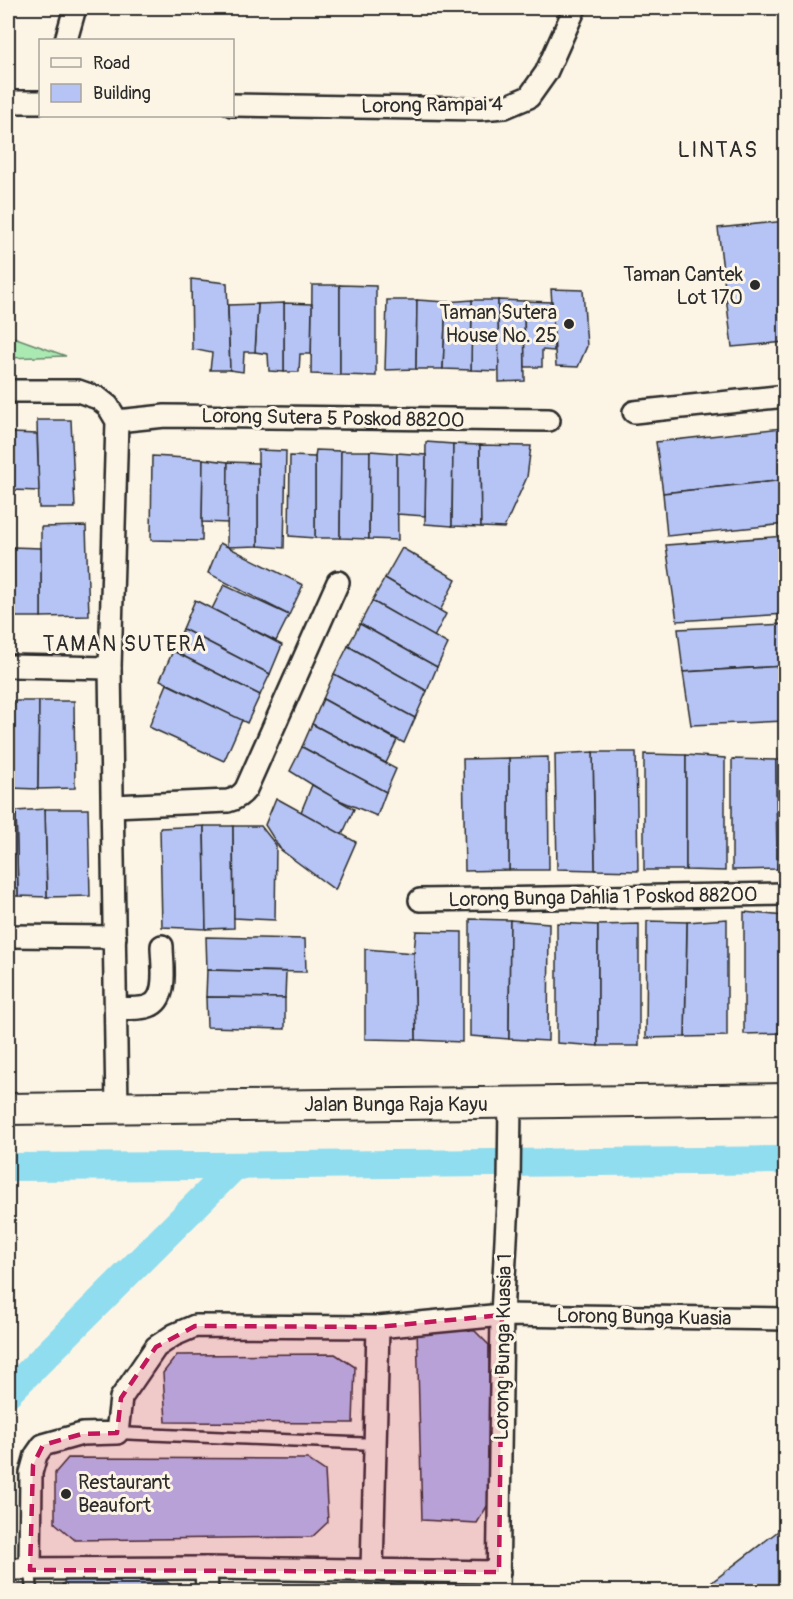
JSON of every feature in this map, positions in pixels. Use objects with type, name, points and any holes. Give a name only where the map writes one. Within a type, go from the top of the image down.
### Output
[{"type":"street","points":[[66,39],[75,8]]},
{"type":"street","name":"Lorong Rampai 4","points":[[234,105],[480,109],[505,106],[529,97],[546,73],[575,8]]},
{"type":"street","points":[[8,102],[39,102]]},
{"type":"street","points":[[8,391],[78,391],[98,398],[108,406],[117,421],[110,668],[117,1108]]},
{"type":"street","points":[[634,412],[786,396]]},
{"type":"street","name":"Lorong Sutera 5 Poskod 88200","points":[[117,421],[165,416],[549,420]]},
{"type":"street","points":[[113,806],[228,801],[242,795],[338,582]]},
{"type":"street","points":[[8,666],[110,668]]},
{"type":"street","name":"Lorong Bunga Dahlia 1 Poskod 88200","points":[[420,900],[786,894]]},
{"type":"street","points":[[8,936],[115,937]]},
{"type":"street","points":[[116,1008],[143,1008],[157,1001],[162,988],[162,946]]},
{"type":"street","name":"Jalan Bunga Raja Kayu","points":[[8,1109],[786,1100]]},
{"type":"street","name":"Lorong Bunga Kuasia 1","points":[[499,1582],[502,1315],[510,1183],[510,1103]]},
{"type":"street","name":"Lorong Bunga Kuasia","points":[[117,1433],[121,1398],[156,1347],[174,1335],[195,1326],[378,1327],[502,1315],[786,1319]]},
{"type":"street","points":[[372,1570],[378,1327]]},
{"type":"street","points":[[30,1570],[31,1473],[36,1455],[43,1445],[82,1434],[117,1433]]},
{"type":"street","points":[[206,1568],[207,1592]]},
{"type":"street","points":[[8,1569],[372,1570],[499,1582]]},
{"type":"lane","points":[[117,1433],[375,1444]]},
{"type":"lane","points":[[30,1570],[32,1592]]},
{"type":"highlighted area","points":[[502,1315],[499,1572],[30,1570],[33,1465],[43,1445],[82,1434],[117,1433],[121,1398],[156,1347],[195,1326],[378,1327]]},
{"type":"green space","points":[[8,335],[66,356],[8,358]]},
{"type":"building","name":"Taman Cantek Lot 170","points":[[786,221],[786,342],[732,347],[718,228]]},
{"type":"building","points":[[191,279],[227,283],[230,370],[210,370],[212,353],[192,349]]},
{"type":"building","points":[[312,285],[340,285],[340,375],[311,374]]},
{"type":"building","points":[[340,285],[376,286],[376,376],[340,375]]},
{"type":"building","name":"Taman Sutera House No. 25","points":[[551,289],[583,290],[587,346],[578,367],[556,366]]},
{"type":"building","points":[[387,300],[417,300],[416,369],[385,370]]},
{"type":"building","points":[[417,300],[446,302],[443,369],[416,369]]},
{"type":"building","points":[[472,300],[498,300],[499,371],[471,370]]},
{"type":"building","points":[[472,300],[471,370],[443,369],[446,302]]},
{"type":"building","points":[[498,300],[524,301],[525,381],[499,382]]},
{"type":"building","points":[[524,301],[552,302],[554,351],[542,350],[542,367],[525,367]]},
{"type":"building","points":[[284,303],[312,304],[311,354],[300,354],[299,372],[284,372]]},
{"type":"building","points":[[284,303],[284,372],[269,371],[268,354],[255,352],[258,304]]},
{"type":"building","points":[[258,304],[255,352],[244,352],[243,372],[230,370],[228,305]]},
{"type":"building","points":[[37,420],[71,420],[75,508],[39,508]]},
{"type":"building","points":[[8,422],[10,422],[11,513],[8,513]]},
{"type":"building","points":[[782,428],[786,447],[786,480],[663,493],[656,442]]},
{"type":"building","points":[[11,433],[37,434],[39,491],[12,490]]},
{"type":"building","points":[[426,442],[453,444],[452,526],[425,524]]},
{"type":"building","points":[[453,444],[480,445],[481,527],[452,526]]},
{"type":"building","points":[[480,445],[531,446],[527,477],[504,528],[481,527]]},
{"type":"building","points":[[258,450],[286,451],[284,548],[258,546]]},
{"type":"building","points":[[316,450],[341,451],[340,538],[315,538]]},
{"type":"building","points":[[341,451],[370,451],[369,539],[340,538]]},
{"type":"building","points":[[370,451],[397,453],[398,540],[369,539]]},
{"type":"building","points":[[397,453],[426,455],[425,516],[397,514]]},
{"type":"building","points":[[152,456],[203,459],[202,541],[151,540]]},
{"type":"building","points":[[290,456],[315,457],[315,538],[289,536]]},
{"type":"building","points":[[203,459],[228,462],[228,523],[202,522]]},
{"type":"building","points":[[228,462],[258,463],[258,546],[227,547]]},
{"type":"building","points":[[786,480],[786,524],[667,536],[663,493]]},
{"type":"building","points":[[86,526],[89,616],[41,617],[41,527]]},
{"type":"building","points":[[8,533],[10,533],[12,617],[8,617]]},
{"type":"building","points":[[786,536],[786,614],[677,621],[666,545]]},
{"type":"building","points":[[220,543],[303,585],[289,615],[208,573]]},
{"type":"building","points":[[11,547],[41,548],[41,617],[12,617]]},
{"type":"building","points":[[402,548],[456,579],[440,611],[385,578]]},
{"type":"building","points":[[385,578],[446,614],[434,637],[372,601]]},
{"type":"building","points":[[224,585],[289,615],[276,641],[212,609]]},
{"type":"building","points":[[195,600],[282,645],[270,674],[183,629]]},
{"type":"building","points":[[372,601],[448,644],[437,667],[360,624]]},
{"type":"building","points":[[360,624],[437,667],[427,691],[348,646]]},
{"type":"building","points":[[786,624],[786,666],[683,672],[678,629]]},
{"type":"building","points":[[183,629],[270,674],[260,695],[173,651]]},
{"type":"building","points":[[348,646],[427,691],[415,718],[334,674]]},
{"type":"building","points":[[173,651],[260,695],[247,723],[160,680]]},
{"type":"building","points":[[786,666],[786,721],[691,725],[683,672]]},
{"type":"building","points":[[334,674],[415,718],[404,743],[323,699]]},
{"type":"building","points":[[167,684],[242,720],[224,761],[149,727]]},
{"type":"building","points":[[323,699],[397,740],[386,763],[312,724]]},
{"type":"building","points":[[13,701],[39,701],[38,789],[10,788]]},
{"type":"building","points":[[39,701],[74,701],[75,788],[38,789]]},
{"type":"building","points":[[8,708],[12,708],[11,767],[8,767]]},
{"type":"building","points":[[312,724],[396,769],[386,792],[302,747]]},
{"type":"building","points":[[302,747],[386,792],[377,816],[332,797],[290,771]]},
{"type":"building","points":[[593,752],[636,752],[638,871],[595,870]]},
{"type":"building","points":[[593,752],[595,870],[557,869],[555,754]]},
{"type":"building","points":[[644,754],[686,755],[686,870],[644,870]]},
{"type":"building","points":[[686,755],[725,758],[725,871],[686,870]]},
{"type":"building","points":[[548,757],[549,870],[509,870],[509,758]]},
{"type":"building","points":[[509,758],[509,870],[465,871],[463,759]]},
{"type":"building","points":[[732,759],[776,760],[777,869],[732,870]]},
{"type":"building","points":[[776,760],[786,760],[786,869],[777,869]]},
{"type":"building","points":[[312,785],[354,809],[342,835],[301,812]]},
{"type":"building","points":[[276,798],[356,842],[335,890],[281,850],[265,825]]},
{"type":"building","points":[[45,809],[88,809],[90,896],[47,897]]},
{"type":"building","points":[[45,809],[47,897],[18,896],[16,811]]},
{"type":"building","points":[[8,811],[16,811],[18,896],[8,896]]},
{"type":"building","points":[[204,826],[206,929],[162,927],[160,828]]},
{"type":"building","points":[[204,826],[233,826],[234,928],[206,929]]},
{"type":"building","points":[[233,826],[261,826],[276,845],[275,920],[234,918]]},
{"type":"building","points":[[744,912],[784,916],[786,1033],[744,1034]]},
{"type":"building","points":[[470,919],[510,920],[509,1039],[470,1036]]},
{"type":"building","points":[[727,919],[727,1036],[685,1037],[687,922]]},
{"type":"building","points":[[510,920],[549,923],[548,1041],[509,1039]]},
{"type":"building","points":[[647,921],[687,922],[685,1037],[646,1038]]},
{"type":"building","points":[[557,923],[598,925],[598,1046],[557,1043]]},
{"type":"building","points":[[639,924],[639,1046],[598,1046],[598,925]]},
{"type":"building","points":[[416,931],[462,932],[462,1042],[416,1040],[414,953]]},
{"type":"building","points":[[206,937],[305,939],[306,972],[207,970]]},
{"type":"building","points":[[365,949],[414,953],[416,1040],[365,1039]]},
{"type":"building","points":[[207,970],[286,972],[285,998],[206,997]]},
{"type":"building","points":[[206,997],[285,998],[285,1029],[207,1027]]},
{"type":"building","points":[[417,1328],[475,1331],[489,1345],[489,1503],[477,1523],[422,1520]]},
{"type":"building","points":[[335,1354],[355,1367],[353,1423],[166,1422],[163,1373],[177,1355]]},
{"type":"building","points":[[68,1458],[307,1459],[325,1471],[328,1522],[312,1537],[75,1540],[55,1523],[55,1473]]},
{"type":"building","points":[[786,1525],[786,1592],[699,1592]]},
{"type":"building","points":[[66,1580],[167,1582],[180,1592],[57,1592]]},
{"type":"building","points":[[366,1588],[446,1589],[446,1592],[366,1592]]},
{"type":"waterway","points":[[8,1167],[786,1160]]},
{"type":"waterway","points":[[8,1393],[235,1166]]},
{"type":"place","name":"Taman Cantek Lot 170","points":[[755,285]]},
{"type":"place","name":"Taman Sutera House No. 25","points":[[569,324]]},
{"type":"place","name":"Restaurant Beaufort","points":[[66,1494]]},
{"type":"district","name":"LINTAS","points":[[718,150]]},
{"type":"district","name":"TAMAN SUTERA","points":[[125,644]]}]
